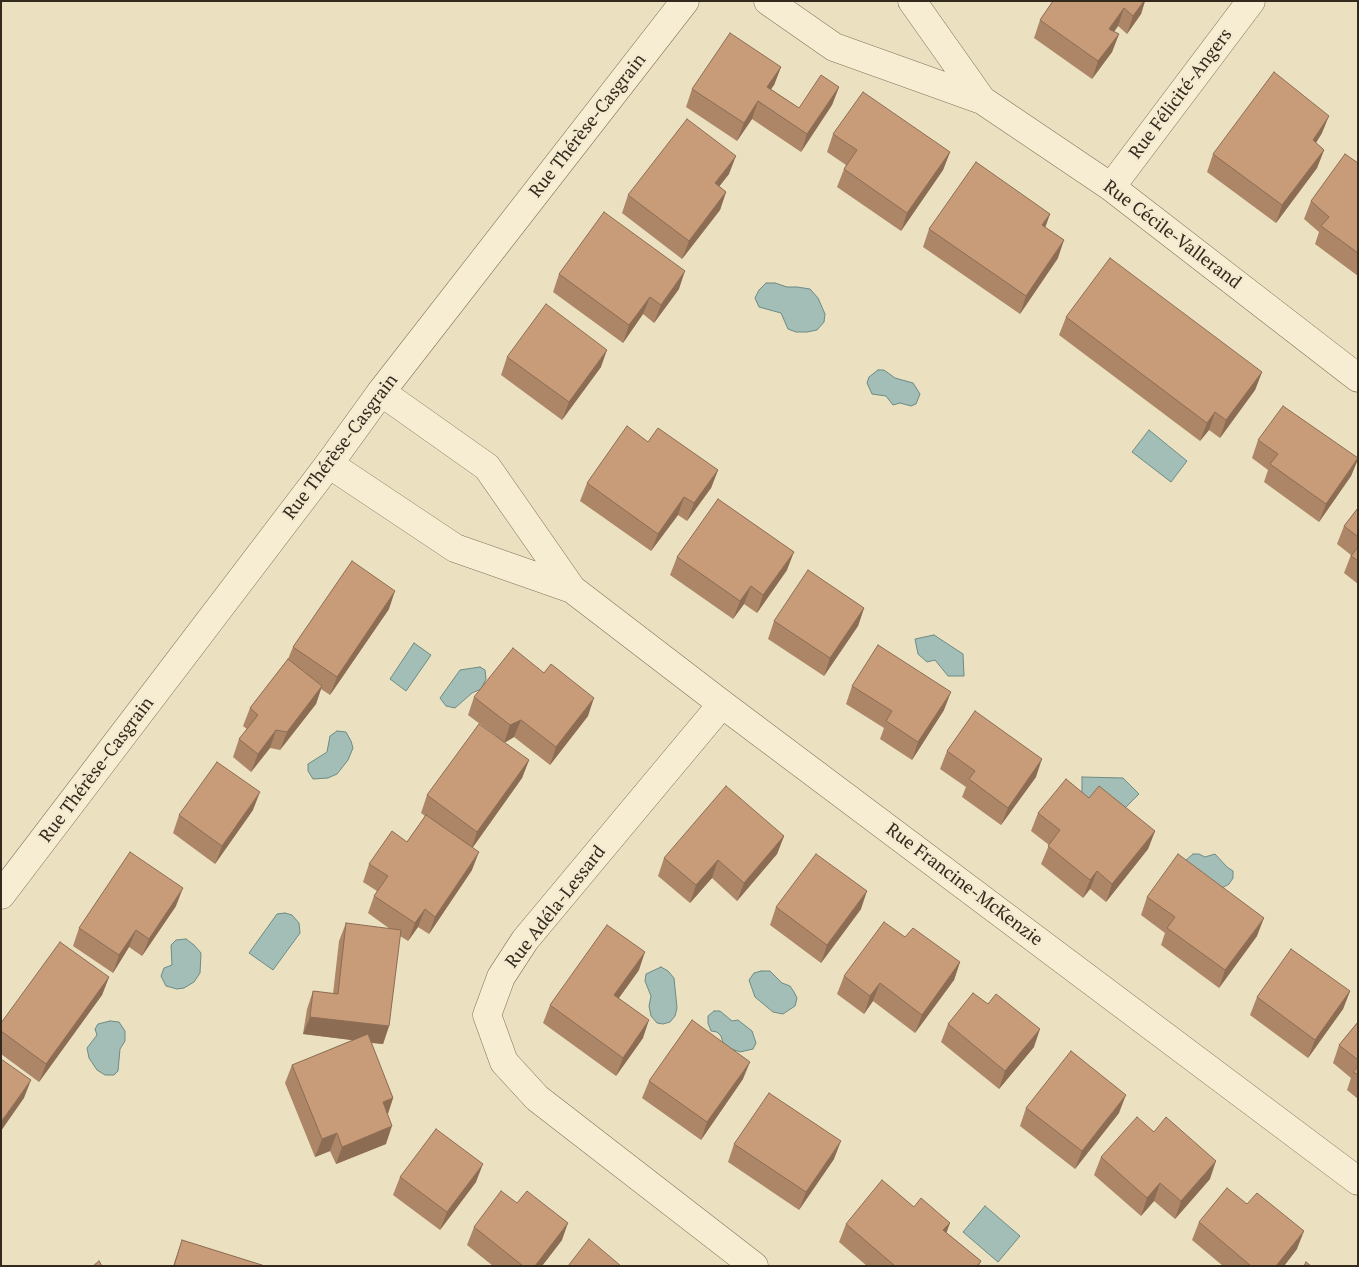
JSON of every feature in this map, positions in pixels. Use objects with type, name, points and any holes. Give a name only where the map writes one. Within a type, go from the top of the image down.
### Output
[{"type":"street","name":"Rue Thérèse-Casgrain","points":[[1,895],[329,464],[381,392],[685,1]]},
{"type":"street","name":"Rue Cécile-Vallerand","points":[[768,1],[834,47],[982,100],[1111,188],[1358,378]]},
{"type":"street","name":"Rue Cécile-Vallerand","points":[[912,1],[982,100]]},
{"type":"street","name":"Rue Félicité-Angers","points":[[1111,188],[1252,1]]},
{"type":"street","name":"Rue Francine-McKenzie","points":[[381,392],[487,468],[572,589],[722,704],[1358,1181]]},
{"type":"street","name":"Rue Francine-McKenzie","points":[[329,464],[456,548],[572,589]]},
{"type":"street","name":"Rue Adéla-Lessard","points":[[722,704],[525,940],[501,977],[487,1015],[504,1062],[538,1098],[754,1266]]},
{"type":"water","points":[[766,283],[810,289],[818,298],[825,314],[824,322],[817,330],[807,332],[796,332],[788,329],[781,313],[759,307],[755,298],[759,290]]},
{"type":"water","points":[[878,370],[884,370],[895,378],[913,383],[920,394],[916,404],[911,406],[900,403],[893,405],[886,396],[872,394],[867,383],[869,377]]},
{"type":"water","points":[[1149,430],[1187,461],[1171,482],[1132,452]]},
{"type":"water","points":[[934,635],[963,654],[964,676],[948,676],[935,660],[927,662],[918,654],[915,639]]},
{"type":"water","points":[[414,643],[431,655],[406,691],[390,679]]},
{"type":"water","points":[[480,667],[485,670],[486,679],[481,689],[472,693],[455,708],[446,706],[440,698],[460,670]]},
{"type":"water","points":[[337,731],[346,732],[351,741],[353,748],[348,760],[337,774],[328,778],[313,779],[308,771],[308,764],[327,752],[330,736]]},
{"type":"water","points":[[1082,777],[1123,778],[1139,794],[1118,815],[1082,803]]},
{"type":"water","points":[[1193,854],[1205,857],[1215,854],[1233,871],[1233,878],[1229,884],[1222,888],[1185,861]]},
{"type":"water","points":[[285,913],[292,915],[299,923],[300,933],[273,970],[249,953],[277,914]]},
{"type":"water","points":[[186,939],[201,953],[200,973],[194,982],[184,988],[177,989],[166,986],[161,976],[164,968],[172,965],[171,945],[176,940]]},
{"type":"water","points":[[661,967],[674,978],[677,1008],[675,1016],[670,1022],[663,1024],[657,1023],[651,1016],[649,1006],[651,996],[645,981],[646,974]]},
{"type":"water","points":[[770,971],[782,983],[790,986],[797,998],[795,1006],[783,1014],[773,1012],[755,997],[749,980],[754,973]]},
{"type":"water","points":[[714,1011],[720,1011],[732,1021],[738,1020],[752,1031],[756,1043],[753,1049],[740,1052],[724,1046],[721,1036],[717,1032],[711,1031],[708,1023],[708,1016]]},
{"type":"water","points":[[110,1021],[119,1022],[125,1031],[125,1041],[120,1049],[118,1071],[114,1075],[105,1075],[97,1070],[89,1058],[87,1048],[97,1035],[95,1029],[98,1024]]},
{"type":"water","points":[[985,1206],[1020,1236],[998,1262],[963,1232]]},
{"type":"building","points":[[1053,1],[1144,1],[1133,16],[1124,8],[1109,29],[1119,34],[1098,61],[1040,20]]},
{"type":"building","points":[[730,33],[781,67],[767,87],[799,108],[821,75],[839,87],[807,134],[758,101],[744,123],[692,89]]},
{"type":"building","points":[[1274,72],[1329,116],[1313,140],[1324,150],[1282,205],[1213,154]]},
{"type":"building","points":[[863,92],[950,152],[907,213],[844,169],[857,150],[833,134]]},
{"type":"building","points":[[687,119],[736,156],[715,183],[726,192],[689,241],[628,195]]},
{"type":"building","points":[[1345,154],[1358,163],[1358,253],[1321,226],[1329,217],[1311,201]]},
{"type":"building","points":[[976,162],[1050,214],[1042,225],[1064,240],[1026,296],[929,229]]},
{"type":"building","points":[[604,212],[685,271],[661,305],[650,297],[629,325],[559,274]]},
{"type":"building","points":[[1110,258],[1262,372],[1226,420],[1215,412],[1207,423],[1066,317]]},
{"type":"building","points":[[546,304],[607,350],[569,402],[507,357]]},
{"type":"building","points":[[1283,406],[1358,458],[1326,504],[1270,464],[1278,454],[1258,440]]},
{"type":"building","points":[[627,426],[648,442],[658,428],[718,470],[694,503],[684,497],[658,534],[587,483]]},
{"type":"building","points":[[718,499],[794,552],[763,595],[751,586],[740,601],[677,557]]},
{"type":"building","points":[[1358,508],[1358,537],[1344,526]]},
{"type":"building","points":[[1358,547],[1358,561],[1351,556]]},
{"type":"building","points":[[352,561],[395,591],[337,677],[293,647]]},
{"type":"building","points":[[808,570],[864,608],[830,658],[774,621]]},
{"type":"building","points":[[878,645],[951,692],[918,742],[886,721],[892,711],[852,686]]},
{"type":"building","points":[[513,648],[544,673],[551,664],[594,698],[556,747],[521,720],[510,725],[474,697]]},
{"type":"building","points":[[288,659],[322,686],[287,732],[276,730],[258,754],[239,739],[258,715],[250,708]]},
{"type":"building","points":[[975,711],[1042,759],[1008,808],[969,779],[975,771],[947,751]]},
{"type":"building","points":[[479,724],[529,760],[477,832],[427,795]]},
{"type":"building","points":[[217,762],[260,792],[222,846],[179,815]]},
{"type":"building","points":[[1066,779],[1089,798],[1099,786],[1155,831],[1112,884],[1097,871],[1090,880],[1048,846],[1060,830],[1038,813]]},
{"type":"building","points":[[726,786],[784,836],[744,883],[718,860],[696,885],[664,858]]},
{"type":"building","points":[[426,815],[479,852],[435,917],[425,909],[415,923],[374,896],[388,876],[369,864],[392,831],[407,842]]},
{"type":"building","points":[[130,852],[183,888],[149,939],[136,930],[119,955],[79,928]]},
{"type":"building","points":[[816,854],[867,891],[827,945],[776,907]]},
{"type":"building","points":[[1178,854],[1264,918],[1225,970],[1167,928],[1175,917],[1147,897]]},
{"type":"building","points":[[884,922],[905,937],[913,928],[960,962],[922,1015],[880,983],[870,996],[844,976]]},
{"type":"building","points":[[346,923],[401,930],[389,1026],[310,1017],[313,991],[338,994]]},
{"type":"building","points":[[607,925],[645,952],[614,995],[649,1020],[623,1058],[550,1005]]},
{"type":"building","points":[[60,942],[109,977],[46,1064],[1,1031],[1,1023]]},
{"type":"building","points":[[1291,949],[1350,991],[1315,1040],[1257,997]]},
{"type":"building","points":[[973,993],[988,1004],[996,994],[1040,1029],[1005,1071],[948,1024]]},
{"type":"building","points":[[692,1020],[750,1062],[707,1122],[649,1081]]},
{"type":"building","points":[[1358,1022],[1358,1060],[1339,1045]]},
{"type":"building","points":[[368,1034],[393,1098],[383,1102],[392,1126],[342,1147],[337,1133],[322,1139],[292,1065]]},
{"type":"building","points":[[1071,1051],[1126,1095],[1082,1151],[1026,1108]]},
{"type":"building","points":[[1,1059],[31,1080],[1,1122]]},
{"type":"building","points":[[1358,1066],[1358,1075],[1353,1072]]},
{"type":"building","points":[[769,1093],[841,1141],[806,1192],[734,1144]]},
{"type":"building","points":[[1137,1117],[1154,1132],[1166,1117],[1216,1161],[1181,1201],[1160,1183],[1147,1198],[1101,1157]]},
{"type":"building","points":[[436,1129],[483,1164],[447,1212],[400,1177]]},
{"type":"building","points":[[882,1180],[914,1207],[921,1198],[950,1223],[943,1230],[981,1261],[977,1266],[895,1266],[846,1224]]},
{"type":"building","points":[[1227,1188],[1247,1204],[1257,1193],[1304,1231],[1276,1266],[1251,1266],[1199,1222]]},
{"type":"building","points":[[501,1191],[517,1203],[527,1191],[568,1223],[535,1266],[523,1266],[474,1227]]},
{"type":"building","points":[[589,1239],[621,1266],[568,1266]]},
{"type":"building","points":[[182,1240],[265,1266],[174,1266]]},
{"type":"building","points":[[99,1261],[102,1266],[93,1266]]}]
